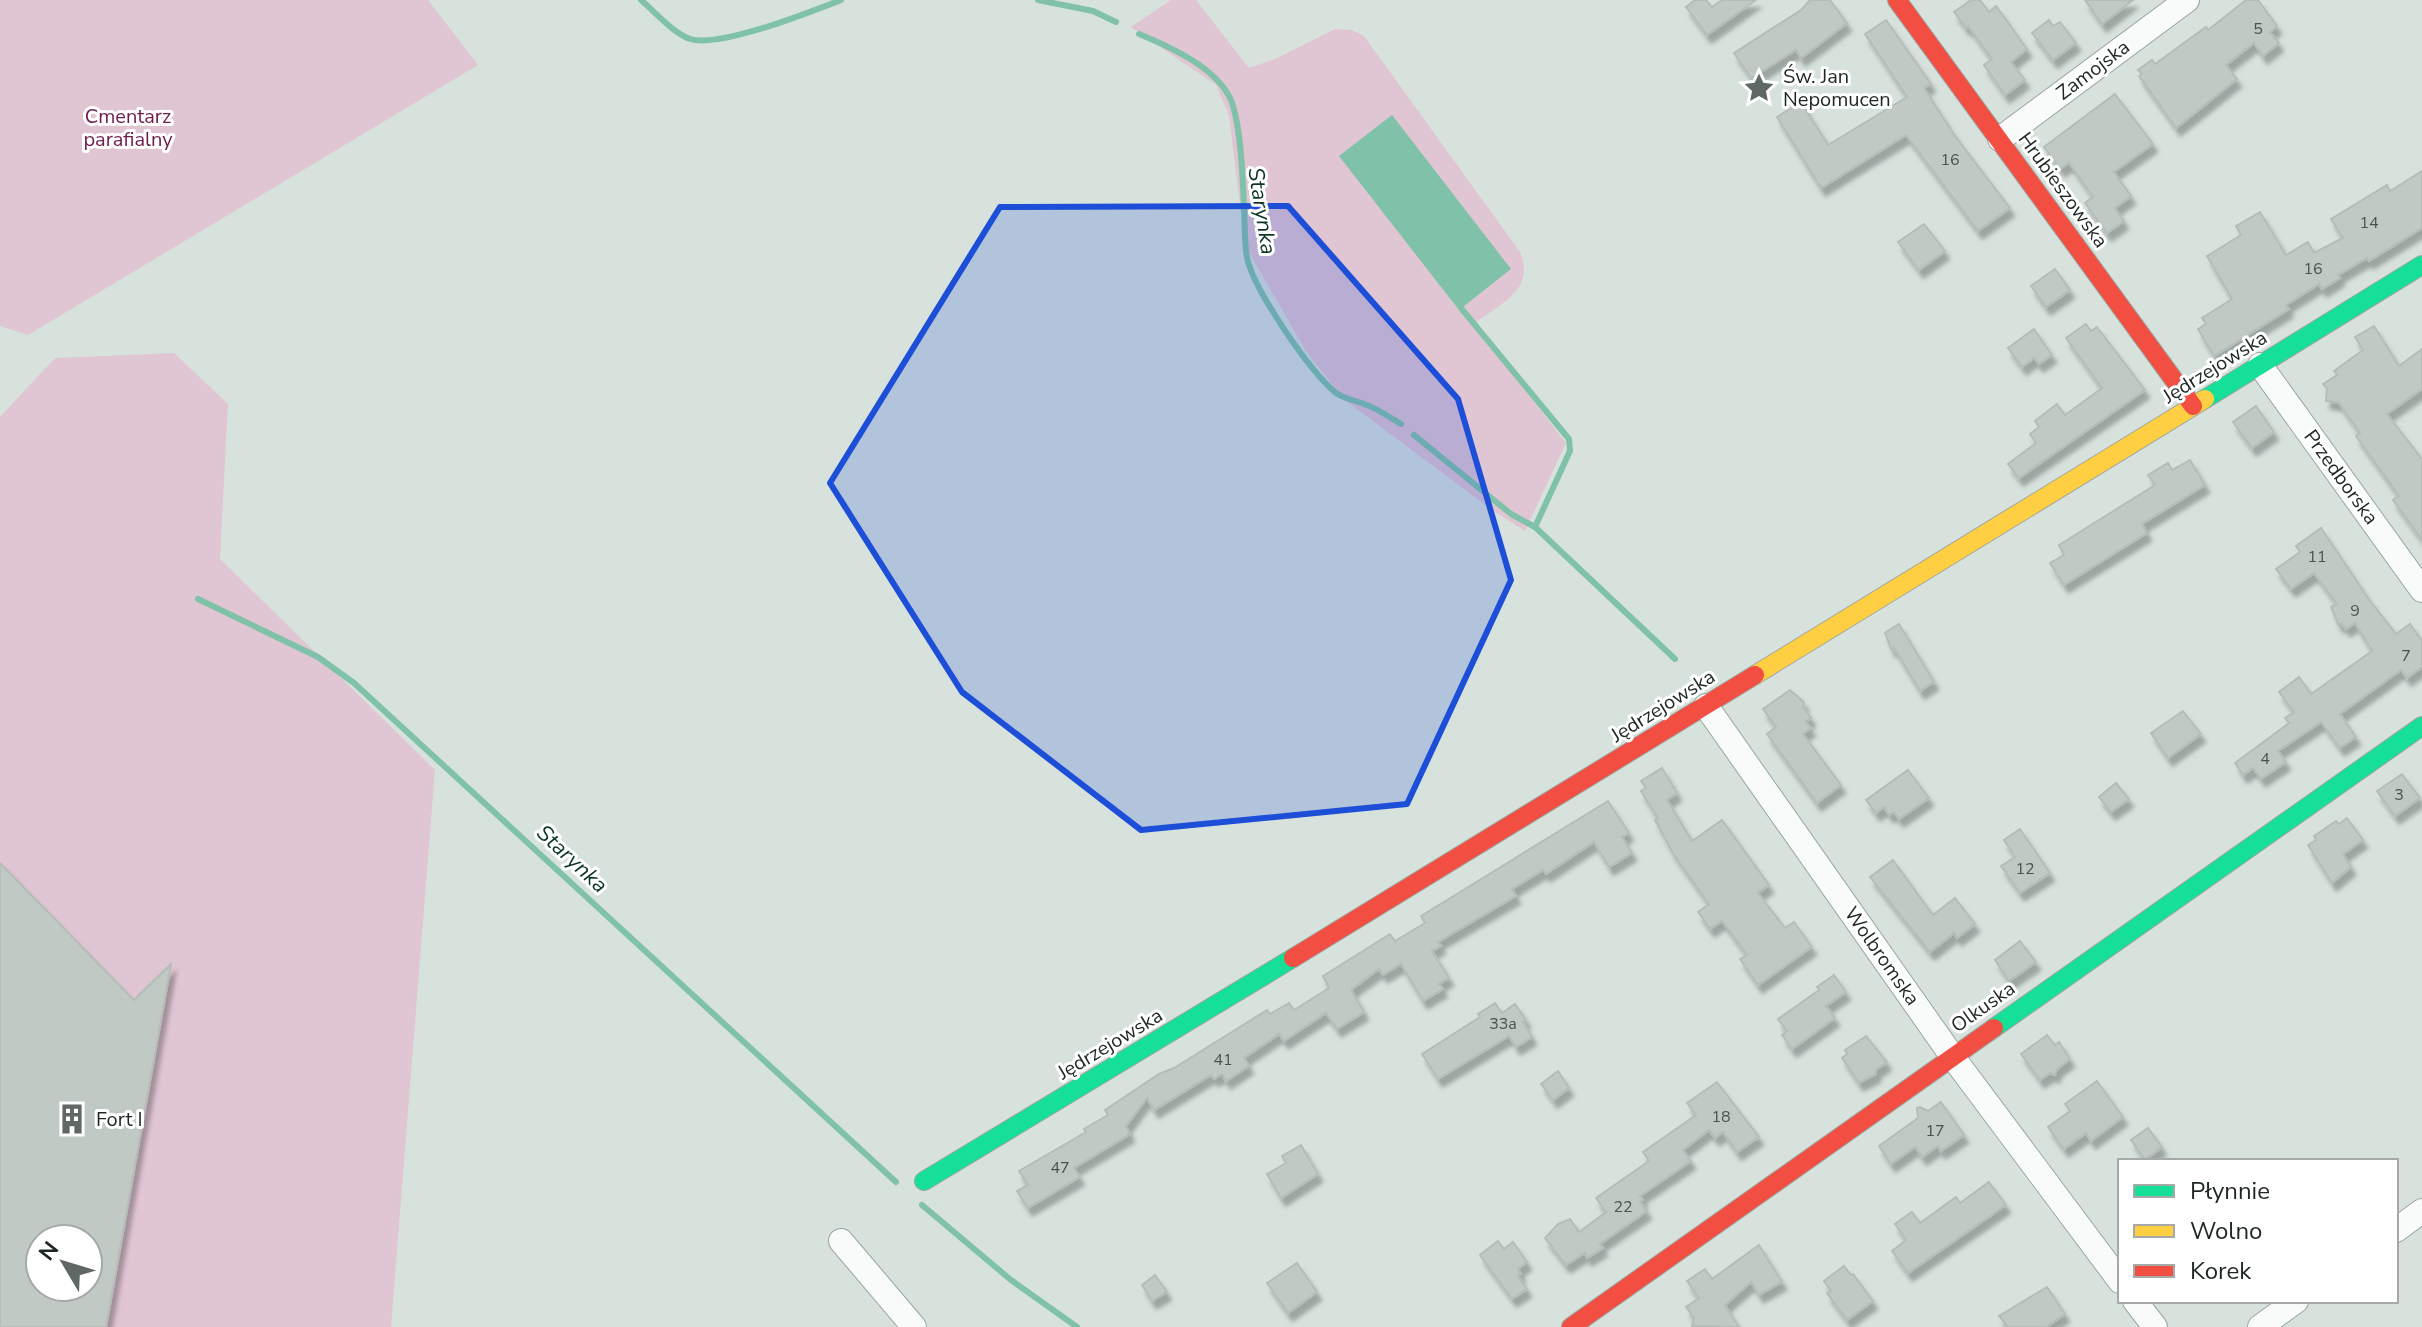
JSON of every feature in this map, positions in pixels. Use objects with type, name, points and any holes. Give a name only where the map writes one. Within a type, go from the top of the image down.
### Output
[{"type":"street","name":"Hrubieszowska","points":[[1897,0],[2193,406]]},
{"type":"street","name":"Zamojska","points":[[2000,139],[2187,0]]},
{"type":"street","name":"Jędrzejowska","points":[[924,1181],[1706,706],[2422,265]]},
{"type":"street","name":"Przedborska","points":[[2260,365],[2422,590]]},
{"type":"street","name":"Wolbromska","points":[[1706,706],[1952,1056],[2118,1278]]},
{"type":"street","name":"Olkuska","points":[[1571,1327],[2422,726]]},
{"type":"street","points":[[2398,1229],[2422,1211]]},
{"type":"street","points":[[841,1241],[914,1327]]},
{"type":"street","points":[[2137,1303],[2155,1327]]},
{"type":"street","points":[[2260,1327],[2293,1303]]},
{"type":"highlighted area","points":[[1288,206],[1458,399],[1511,580],[1407,804],[1141,830],[962,692],[830,483],[1000,207]]},
{"type":"green space","name":"Cmentarz parafialny","points":[[0,0],[428,0],[478,65],[28,335],[0,326]]},
{"type":"green space","points":[[1171,0],[1196,0],[1249,68],[1275,59],[1335,29],[1352,30],[1364,36],[1520,252],[1524,265],[1519,286],[1513,295],[1474,324],[1566,443],[1525,531],[1492,510],[1342,398],[1306,351],[1245,245],[1229,116],[1216,85],[1131,27]]},
{"type":"green space","points":[[174,353],[228,404],[220,559],[435,770],[391,1327],[0,1327],[0,417],[55,358]]},
{"type":"shaded area","points":[[1392,115],[1511,269],[1459,310],[1339,156]]},
{"type":"building","points":[[1695,0],[1706,0],[1712,7],[1722,0],[1756,0],[1707,35],[1686,7]]},
{"type":"building","points":[[1810,0],[1830,0],[1847,23],[1801,58],[1796,50],[1751,78],[1734,53],[1801,10]]},
{"type":"building","points":[[1971,0],[1980,0],[1989,12],[1996,6],[2027,49],[2011,62],[2025,80],[2005,95],[1984,65],[1992,59],[1954,12]]},
{"type":"building","points":[[2085,0],[2133,0],[2102,24]]},
{"type":"building","points":[[2246,0],[2258,0],[2277,26],[2270,32],[2279,43],[2263,56],[2254,43],[2226,65],[2237,79],[2176,128],[2139,76],[2142,74],[2138,70],[2152,60],[2155,64],[2206,27],[2208,30]]},
{"type":"building","points":[[1886,20],[1931,84],[1924,88],[1955,136],[2010,208],[1978,231],[1906,135],[1821,188],[1777,117],[1801,102],[1828,145],[1907,97],[1865,34]]},
{"type":"building","points":[[2049,20],[2053,26],[2060,22],[2076,43],[2053,60],[2032,33]]},
{"type":"building","points":[[2115,94],[2153,144],[2114,172],[2131,196],[2115,208],[2124,221],[2107,233],[2085,203],[2093,197],[2069,163],[2060,169],[2044,147]]},
{"type":"building","points":[[2422,171],[2422,228],[2369,261],[2367,258],[2338,275],[2340,278],[2322,289],[2319,284],[2286,305],[2289,309],[2214,356],[2198,329],[2206,324],[2202,318],[2232,299],[2207,256],[2241,235],[2236,226],[2260,212],[2286,255],[2308,242],[2314,253],[2343,238],[2331,219],[2387,185],[2390,191]]},
{"type":"building","points":[[1924,224],[1945,251],[1919,270],[1898,242]]},
{"type":"building","points":[[2055,269],[2070,290],[2046,307],[2031,286]]},
{"type":"building","points":[[2086,324],[2091,331],[2097,327],[2145,390],[2019,478],[2008,464],[2036,443],[2030,434],[2039,427],[2035,421],[2057,404],[2065,415],[2102,388],[2066,338]]},
{"type":"building","points":[[2374,326],[2399,366],[2422,349],[2422,389],[2387,414],[2422,459],[2422,540],[2393,500],[2399,496],[2356,436],[2360,433],[2339,403],[2326,401],[2327,389],[2323,384],[2337,375],[2334,371],[2363,350],[2355,337]]},
{"type":"building","points":[[2034,329],[2052,355],[2039,364],[2034,358],[2022,367],[2008,348]]},
{"type":"building","points":[[2256,406],[2274,432],[2252,448],[2233,422]]},
{"type":"building","points":[[2190,460],[2205,485],[2142,524],[2147,533],[2064,585],[2050,563],[2064,555],[2059,545],[2155,485],[2148,475],[2168,463],[2172,470]]},
{"type":"building","points":[[2321,528],[2396,634],[2410,624],[2422,641],[2422,667],[2407,678],[2401,670],[2340,714],[2356,737],[2340,748],[2321,722],[2278,751],[2286,762],[2261,779],[2253,768],[2243,775],[2235,763],[2289,723],[2285,718],[2294,712],[2279,692],[2299,677],[2311,694],[2372,651],[2355,623],[2346,629],[2338,624],[2331,607],[2337,604],[2314,573],[2291,589],[2276,569],[2300,552],[2296,546]]},
{"type":"building","points":[[1899,624],[1934,682],[1920,691],[1894,648],[1891,649],[1885,633]]},
{"type":"building","points":[[1790,690],[1804,702],[1803,707],[1811,718],[1806,722],[1811,728],[1803,734],[1841,785],[1817,803],[1767,734],[1776,727],[1763,709]]},
{"type":"building","points":[[2183,711],[2201,734],[2168,758],[2151,733]]},
{"type":"building","points":[[1662,768],[1677,793],[1667,800],[1692,841],[1722,820],[1769,885],[1758,893],[1785,928],[1794,922],[1812,947],[1758,985],[1740,959],[1747,955],[1722,921],[1710,929],[1698,912],[1709,904],[1674,855],[1655,820],[1658,818],[1641,791],[1646,788],[1641,781]]},
{"type":"building","points":[[1908,770],[1929,798],[1899,819],[1894,812],[1889,815],[1884,807],[1876,813],[1866,800]]},
{"type":"building","points":[[2402,774],[2420,798],[2395,816],[2377,791]]},
{"type":"building","points":[[2116,783],[2129,799],[2111,812],[2099,797]]},
{"type":"building","points":[[1608,801],[1629,833],[1622,837],[1632,853],[1609,867],[1594,842],[1546,874],[1543,870],[1512,889],[1516,896],[1438,942],[1441,946],[1432,951],[1449,978],[1439,984],[1443,989],[1423,1001],[1401,964],[1383,975],[1379,969],[1351,990],[1364,1012],[1337,1029],[1326,1013],[1284,1041],[1279,1034],[1244,1058],[1249,1066],[1226,1081],[1222,1074],[1214,1079],[1211,1075],[1154,1110],[1147,1098],[1126,1126],[1130,1134],[1074,1168],[1080,1177],[1028,1208],[1017,1191],[1028,1185],[1019,1171],[1086,1132],[1084,1129],[1108,1115],[1105,1110],[1267,1010],[1270,1014],[1289,1003],[1294,1010],[1329,988],[1323,976],[1390,934],[1395,941],[1425,923],[1421,916]]},
{"type":"building","points":[[2347,818],[2363,840],[2343,854],[2351,867],[2332,883],[2308,845],[2316,840],[2314,836],[2336,821],[2339,824]]},
{"type":"building","points":[[2020,829],[2050,873],[2020,893],[2001,866],[2015,857],[2004,840]]},
{"type":"building","points":[[1893,860],[1933,915],[1955,898],[1975,924],[1957,938],[1954,933],[1930,952],[1870,877]]},
{"type":"building","name":"Fort I","points":[[0,863],[134,1000],[171,964],[106,1327],[0,1327]]},
{"type":"building","points":[[2020,941],[2036,962],[2009,981],[1995,960]]},
{"type":"building","points":[[1834,975],[1846,992],[1826,1006],[1835,1018],[1792,1049],[1782,1035],[1787,1031],[1778,1019],[1819,990],[1817,987]]},
{"type":"building","points":[[1495,1003],[1502,1013],[1515,1004],[1526,1020],[1523,1022],[1532,1037],[1516,1047],[1509,1036],[1438,1079],[1422,1054],[1480,1017],[1478,1014]]},
{"type":"building","points":[[2047,1035],[2055,1045],[2059,1042],[2070,1059],[2057,1069],[2055,1075],[2050,1073],[2040,1080],[2021,1054]]},
{"type":"building","points":[[1866,1036],[1887,1062],[1876,1070],[1876,1074],[1859,1083],[1842,1058],[1847,1054],[1845,1050]]},
{"type":"building","points":[[1558,1071],[1569,1088],[1553,1100],[1541,1084]]},
{"type":"building","points":[[2097,1081],[2123,1117],[2091,1141],[2086,1133],[2064,1149],[2048,1127],[2070,1111],[2065,1104]]},
{"type":"building","points":[[1717,1082],[1759,1137],[1737,1152],[1723,1132],[1715,1138],[1709,1130],[1683,1150],[1691,1161],[1640,1196],[1643,1200],[1640,1202],[1647,1211],[1600,1244],[1603,1248],[1587,1258],[1585,1253],[1566,1265],[1545,1238],[1558,1224],[1570,1219],[1579,1232],[1606,1212],[1596,1198],[1649,1161],[1643,1152],[1696,1115],[1687,1103]]},
{"type":"building","points":[[1941,1102],[1964,1135],[1941,1151],[1938,1146],[1922,1157],[1915,1147],[1891,1164],[1879,1146],[1918,1118],[1917,1108],[1928,1111]]},
{"type":"building","points":[[2148,1128],[2162,1147],[2144,1159],[2131,1140]]},
{"type":"building","points":[[1301,1145],[1318,1174],[1281,1198],[1267,1174],[1286,1163],[1282,1156]]},
{"type":"building","points":[[1989,1182],[2006,1205],[1908,1273],[1892,1251],[1906,1240],[1895,1224],[1912,1212],[1920,1223],[1956,1197],[1960,1203]]},
{"type":"building","points":[[1498,1241],[1504,1249],[1513,1242],[1527,1262],[1518,1269],[1521,1274],[1518,1276],[1527,1289],[1512,1299],[1480,1255]]},
{"type":"building","points":[[1759,1245],[1782,1282],[1759,1295],[1751,1282],[1725,1305],[1739,1327],[1692,1326],[1694,1318],[1686,1307],[1699,1298],[1687,1281],[1705,1269],[1712,1279]]},
{"type":"building","points":[[1297,1263],[1317,1292],[1288,1313],[1267,1283]]},
{"type":"building","points":[[1844,1266],[1873,1301],[1847,1320],[1827,1293],[1831,1291],[1824,1281]]},
{"type":"building","points":[[1155,1275],[1167,1292],[1152,1301],[1142,1285]]},
{"type":"building","points":[[2047,1287],[2065,1314],[2046,1327],[2008,1327],[1999,1316]]},
{"type":"waterway","name":"Starynka","points":[[641,0],[677,32],[690,39],[704,40],[743,34],[841,0]]},
{"type":"waterway","name":"Starynka","points":[[1038,0],[1093,11],[1116,22]]},
{"type":"waterway","name":"Starynka","points":[[1139,34],[1178,52],[1203,68],[1224,88],[1231,100],[1241,153],[1247,257],[1251,271],[1284,329],[1312,368],[1336,393],[1374,408],[1401,424]]},
{"type":"waterway","name":"Starynka","points":[[1461,308],[1569,439],[1570,451],[1535,527]]},
{"type":"waterway","name":"Starynka","points":[[1414,435],[1511,514],[1535,527],[1675,659]]},
{"type":"waterway","name":"Starynka","points":[[198,599],[318,657],[354,683],[896,1182]]},
{"type":"waterway","name":"Starynka","points":[[922,1205],[1011,1280],[1077,1327]]},
{"type":"traffic: fast","points":[[2205,399],[2422,265]]},
{"type":"traffic: fast","points":[[1994,1028],[2422,726]]},
{"type":"traffic: fast","points":[[924,1181],[1293,958]]},
{"type":"traffic: slow","points":[[1755,675],[2205,399]]},
{"type":"traffic: jam","points":[[1897,0],[2193,406]]},
{"type":"traffic: jam","points":[[1293,958],[1755,675]]},
{"type":"traffic: jam","points":[[1571,1327],[1994,1028]]},
{"type":"place","name":"Św. Jan Nepomucen","points":[[1759,88]]},
{"type":"place","name":"Fort I","points":[[72,1119]]}]
